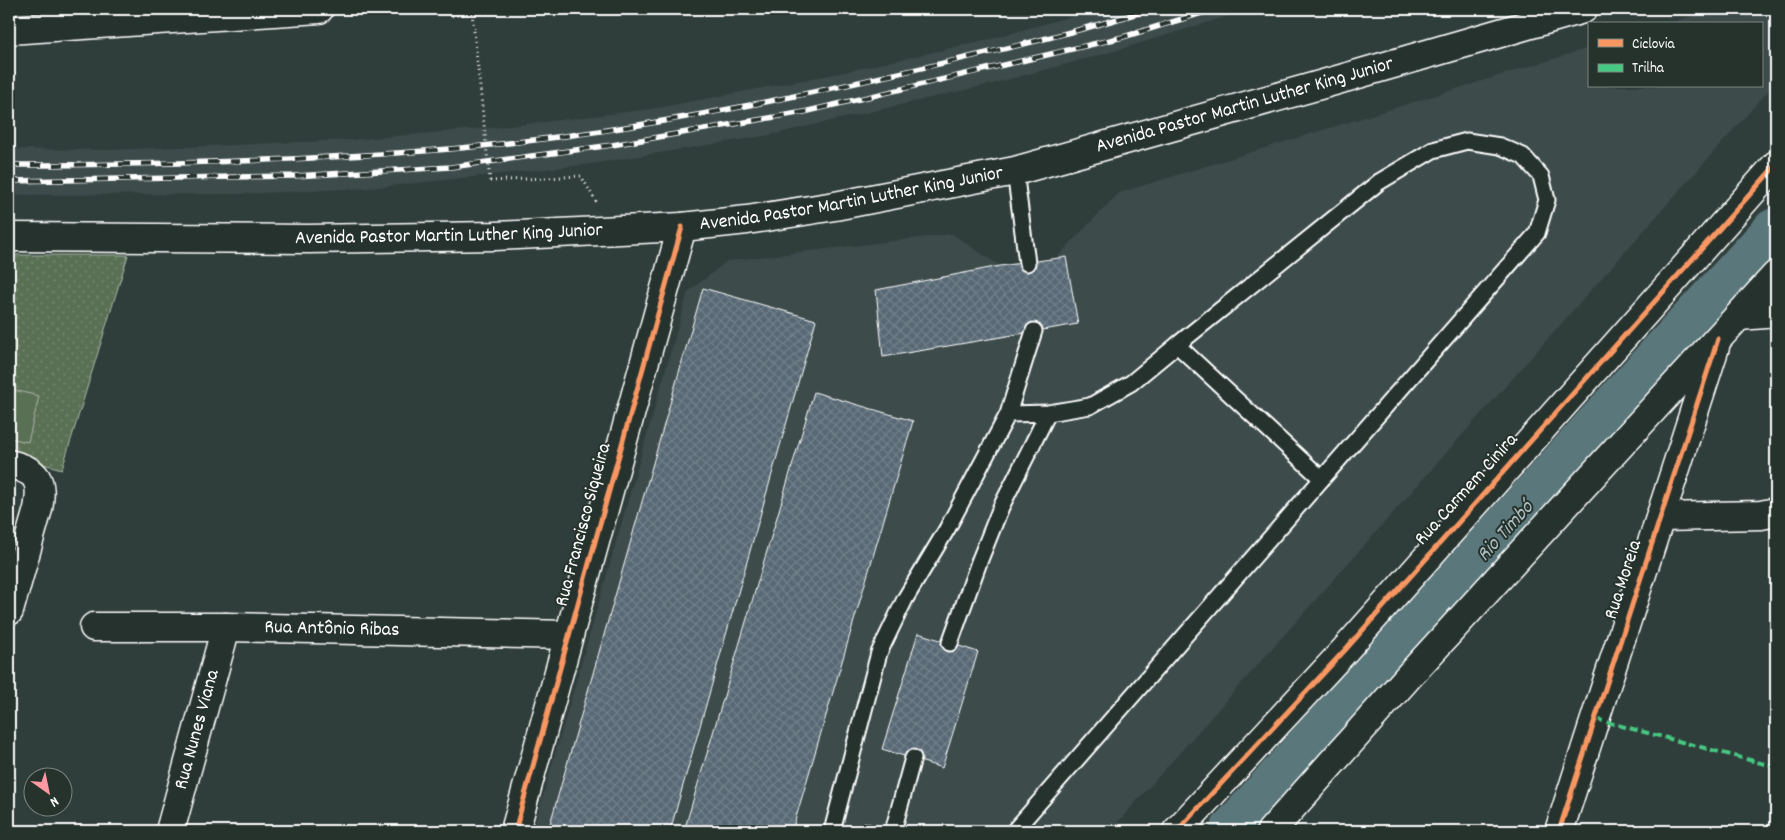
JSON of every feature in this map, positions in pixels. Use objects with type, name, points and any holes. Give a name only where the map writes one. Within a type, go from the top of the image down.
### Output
[{"type":"street","points":[[9,30],[319,9]]},
{"type":"street","name":"Avenida Pastor Martin Luther King Junior","points":[[9,237],[308,239],[495,236],[682,227],[746,220],[835,206],[1015,171],[1582,9]]},
{"type":"street","name":"Rua Carmem Cinira","points":[[1177,831],[1345,650],[1776,165]]},
{"type":"street","name":"Rua Francisco Siqueira","points":[[515,831],[682,227]]},
{"type":"street","points":[[1271,831],[1408,677],[1776,275]]},
{"type":"street","points":[[1739,316],[1766,314],[1776,311]]},
{"type":"street","name":"Rua Moreia","points":[[1559,831],[1718,339]]},
{"type":"street","points":[[9,464],[32,473],[38,481],[41,492],[38,509],[9,611]]},
{"type":"street","points":[[1660,517],[1761,515],[1776,512]]},
{"type":"street","name":"Rua Antônio Ribas","points":[[94,627],[569,635]]},
{"type":"street","name":"Rua Nunes Viana","points":[[170,831],[226,628]]},
{"type":"lane","points":[[1008,414],[1048,413],[1090,406],[1132,383],[1379,182],[1433,150],[1467,141],[1500,146],[1523,156],[1541,176],[1547,200],[1536,233],[1014,831]]},
{"type":"lane","points":[[1015,171],[1027,263]]},
{"type":"lane","points":[[832,831],[879,653],[906,599],[947,529],[1008,414],[1034,331]]},
{"type":"lane","points":[[1177,345],[1322,479]]},
{"type":"lane","points":[[950,643],[1001,507],[1048,413]]},
{"type":"lane","points":[[893,831],[913,758]]},
{"type":"path","points":[[446,9],[451,16],[472,13],[494,13],[497,9]]},
{"type":"path","points":[[472,13],[490,181],[581,176],[614,231]]},
{"type":"shaded area","points":[[1098,9],[1251,9],[1115,51],[995,83],[770,135],[584,165],[370,188],[236,194],[9,195],[9,149],[110,150],[351,140],[510,126],[652,109],[840,73],[987,40]]},
{"type":"shaded area","points":[[1714,9],[1776,9],[1776,82],[1110,831],[533,831],[688,292],[727,261],[952,234],[1000,266],[1054,260],[1119,193],[1588,48],[1588,88],[1762,88],[1762,22],[1672,22]]},
{"type":"green space","points":[[9,255],[128,255],[62,469],[9,455]]},
{"type":"green space","points":[[9,389],[39,396],[28,442],[9,438]]},
{"type":"building","points":[[1066,257],[1078,324],[883,357],[876,290],[1000,266]]},
{"type":"building","points":[[703,288],[816,320],[670,831],[548,831]]},
{"type":"building","points":[[814,392],[913,421],[792,831],[684,831]]},
{"type":"building","points":[[918,633],[978,652],[942,768],[882,749]]},
{"type":"building","points":[[864,822],[894,831],[861,831]]},
{"type":"waterway","name":"Rio Timbó","points":[[1235,831],[1776,233]]},
{"type":"railway","points":[[9,165],[175,163],[340,157],[450,149],[560,137],[670,120],[778,100],[1019,45],[1151,9]]},
{"type":"railway","points":[[9,181],[294,176],[451,167],[612,145],[804,112],[1123,37],[1215,9]]},
{"type":"marked path","points":[[1595,719],[1776,767]]},
{"type":"cycle path","points":[[1177,831],[1345,650],[1776,165]]},
{"type":"cycle path","points":[[515,831],[682,227]]},
{"type":"cycle path","points":[[1559,831],[1718,339]]}]
